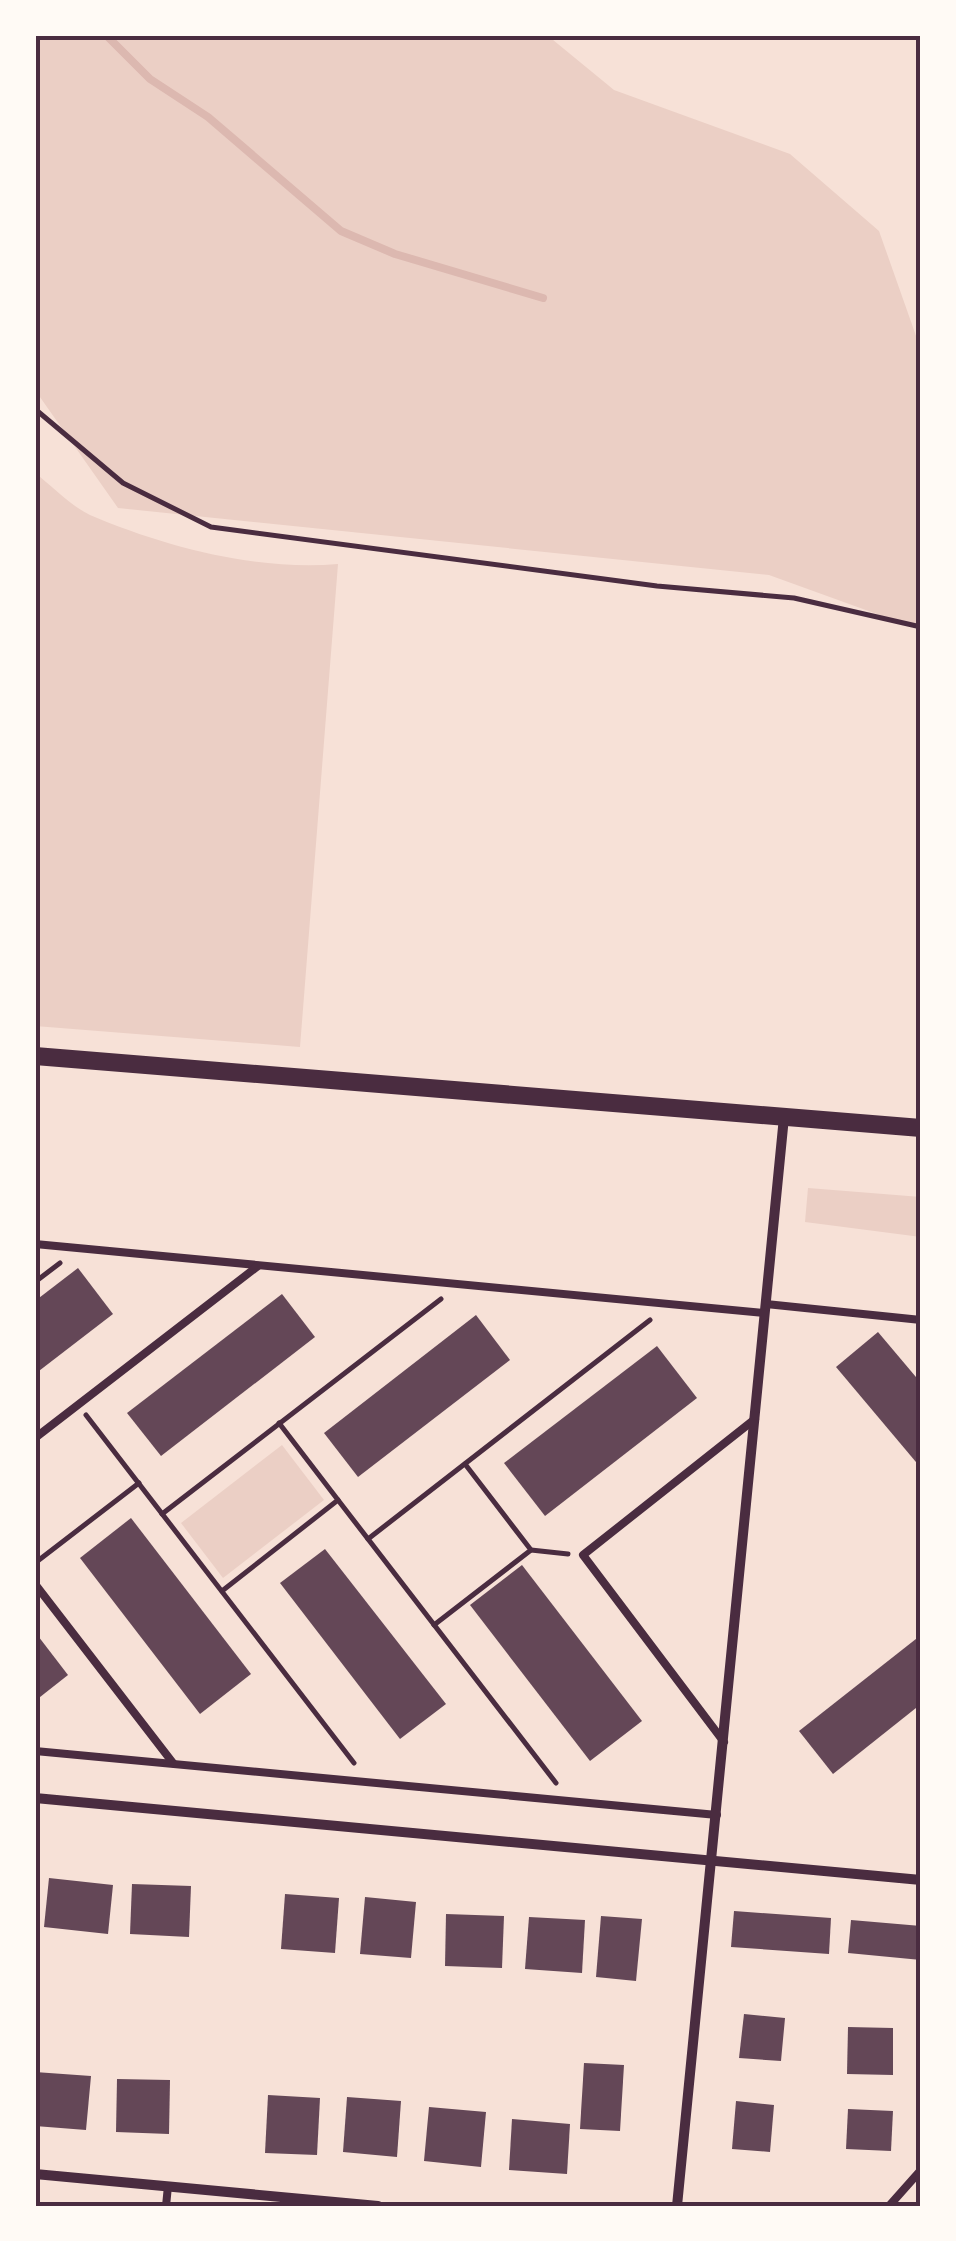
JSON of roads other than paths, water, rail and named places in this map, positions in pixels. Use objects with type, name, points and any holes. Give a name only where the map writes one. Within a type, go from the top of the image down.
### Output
[{"type":"street","points":[[35,1056],[921,1128]]},
{"type":"street","points":[[677,2206],[784,1117]]},
{"type":"street","points":[[35,1798],[921,1880]]},
{"type":"street","points":[[35,2174],[378,2206]]},
{"type":"lane","points":[[35,1244],[671,1304],[921,1320]]},
{"type":"lane","points":[[35,1438],[258,1266]]},
{"type":"lane","points":[[724,1742],[583,1555],[755,1419]]},
{"type":"lane","points":[[35,1584],[174,1764]]},
{"type":"lane","points":[[35,1751],[717,1815]]},
{"type":"lane","points":[[888,2206],[921,2170]]},
{"type":"lane","points":[[166,2206],[168,2186]]},
{"type":"waterway","points":[[106,35],[150,79],[208,117],[341,231],[395,254],[543,298]]}]
